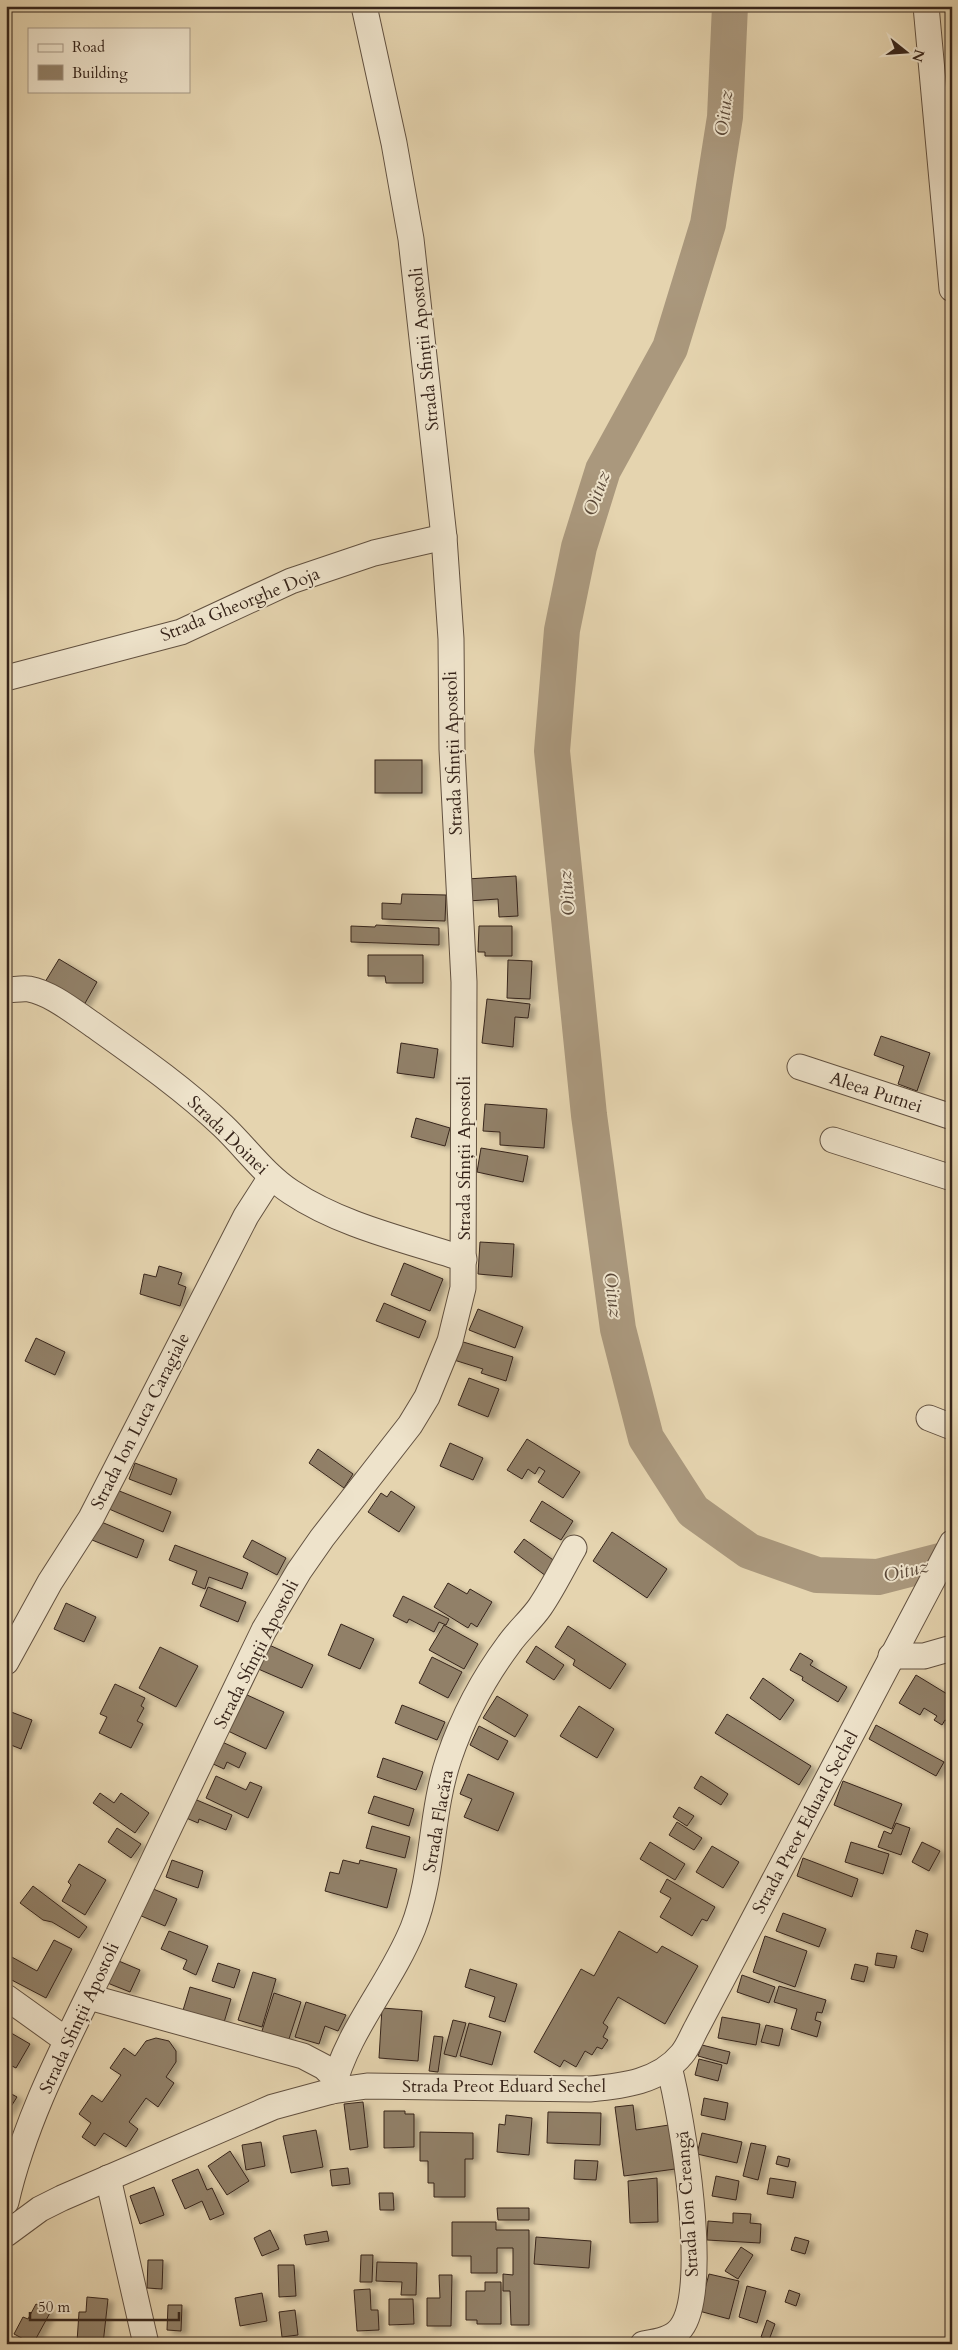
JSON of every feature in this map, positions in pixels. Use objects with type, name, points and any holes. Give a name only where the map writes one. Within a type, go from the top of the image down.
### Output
[{"type":"street","name":"Strada Sfinții Apostoli","points":[[6,2202],[11,2180],[30,2124],[66,2040],[264,1630],[316,1546],[410,1425],[427,1397],[440,1370],[458,1317],[463,1288],[464,982],[452,740],[451,639],[444,537],[411,239],[394,143],[364,6]]},
{"type":"street","points":[[926,6],[950,241],[952,289]]},
{"type":"street","name":"Strada Gheorghe Doja","points":[[6,678],[180,632],[291,581],[374,553],[444,537]]},
{"type":"street","name":"Strada Doinei","points":[[6,990],[29,989],[47,996],[65,1006],[144,1061],[210,1114],[245,1147],[271,1177],[308,1203],[334,1215],[464,1259]]},
{"type":"street","name":"Aleea Putnei","points":[[800,1067],[952,1117]]},
{"type":"street","points":[[833,1140],[952,1178]]},
{"type":"street","name":"Strada Ion Luca Caragiale","points":[[6,1662],[50,1582],[90,1518],[246,1216],[271,1177]]},
{"type":"street","name":"Strada Preot Eduard Sechel","points":[[6,2234],[40,2209],[273,2107],[333,2084],[590,2089],[646,2080],[669,2068],[683,2053],[698,2028],[894,1650],[952,1543]]},
{"type":"street","name":"Strada Flacăra","points":[[333,2084],[353,2033],[401,1953],[413,1928],[427,1882],[436,1810],[443,1780],[462,1724],[481,1685],[509,1643],[541,1606],[574,1548]]},
{"type":"street","points":[[894,1650],[924,1656],[952,1648]]},
{"type":"street","points":[[6,1997],[66,2040]]},
{"type":"street","points":[[88,1997],[303,2056],[324,2067],[333,2084]]},
{"type":"street","name":"Strada Ion Creangă","points":[[642,2344],[663,2340],[680,2329],[690,2308],[693,2286],[689,2178],[678,2103],[669,2068]]},
{"type":"street","points":[[108,2178],[146,2344]]},
{"type":"building","points":[[375,760],[422,760],[422,793],[375,793]]},
{"type":"building","points":[[516,876],[518,916],[499,917],[498,899],[468,901],[467,879]]},
{"type":"building","points":[[402,894],[446,895],[445,921],[382,919],[382,903],[401,904]]},
{"type":"building","points":[[376,925],[439,928],[439,945],[351,942],[351,926],[375,927]]},
{"type":"building","points":[[479,926],[512,926],[512,956],[485,956],[485,952],[478,952]]},
{"type":"building","points":[[368,955],[423,955],[423,983],[386,983],[385,976],[368,976]]},
{"type":"building","points":[[59,959],[97,982],[84,1005],[45,982]]},
{"type":"building","points":[[508,960],[532,961],[530,999],[507,998]]},
{"type":"building","points":[[487,999],[530,1004],[528,1018],[515,1017],[513,1047],[482,1043]]},
{"type":"building","points":[[881,1036],[930,1053],[917,1091],[898,1084],[904,1066],[874,1055]]},
{"type":"building","points":[[401,1043],[438,1049],[434,1078],[397,1073]]},
{"type":"building","points":[[485,1104],[547,1109],[544,1148],[500,1145],[500,1132],[483,1131]]},
{"type":"building","points":[[416,1118],[450,1128],[445,1146],[411,1137]]},
{"type":"building","points":[[481,1148],[528,1156],[523,1182],[477,1172]]},
{"type":"building","points":[[480,1242],[514,1244],[512,1277],[478,1274]]},
{"type":"building","points":[[404,1263],[443,1279],[430,1311],[391,1295]]},
{"type":"building","points":[[159,1266],[182,1273],[178,1284],[186,1287],[180,1306],[140,1294],[144,1274],[156,1277]]},
{"type":"building","points":[[384,1303],[426,1321],[419,1338],[376,1321]]},
{"type":"building","points":[[478,1309],[523,1327],[515,1348],[469,1330]]},
{"type":"building","points":[[36,1338],[65,1352],[55,1375],[25,1361]]},
{"type":"building","points":[[460,1341],[513,1357],[506,1381],[481,1373],[483,1369],[454,1360]]},
{"type":"building","points":[[469,1378],[499,1389],[488,1417],[458,1405]]},
{"type":"building","points":[[527,1439],[580,1472],[563,1498],[538,1482],[545,1471],[539,1467],[535,1474],[528,1469],[522,1479],[507,1470]]},
{"type":"building","points":[[450,1443],[483,1458],[473,1480],[440,1466]]},
{"type":"building","points":[[318,1449],[353,1474],[344,1488],[309,1463]]},
{"type":"building","points":[[135,1463],[177,1479],[171,1495],[129,1479]]},
{"type":"building","points":[[117,1490],[171,1512],[163,1532],[109,1509]]},
{"type":"building","points":[[391,1491],[415,1507],[399,1532],[368,1512],[381,1493],[387,1497]]},
{"type":"building","points":[[542,1501],[573,1521],[561,1540],[530,1521]]},
{"type":"building","points":[[99,1521],[144,1540],[137,1558],[92,1540]]},
{"type":"building","points":[[612,1532],[667,1569],[647,1598],[593,1561]]},
{"type":"building","points":[[524,1539],[556,1562],[546,1576],[514,1552]]},
{"type":"building","points":[[252,1540],[286,1558],[277,1575],[243,1557]]},
{"type":"building","points":[[175,1545],[248,1573],[242,1589],[209,1577],[205,1589],[192,1584],[197,1571],[169,1560]]},
{"type":"building","points":[[448,1583],[467,1594],[470,1589],[492,1602],[477,1627],[471,1623],[468,1628],[434,1607]]},
{"type":"building","points":[[208,1587],[246,1602],[238,1622],[200,1606]]},
{"type":"building","points":[[403,1596],[449,1619],[446,1625],[439,1622],[434,1632],[409,1619],[407,1623],[393,1616]]},
{"type":"building","points":[[66,1603],[96,1617],[84,1642],[54,1629]]},
{"type":"building","points":[[341,1624],[374,1639],[360,1669],[328,1655]]},
{"type":"building","points":[[444,1625],[478,1644],[464,1669],[429,1650]]},
{"type":"building","points":[[568,1626],[626,1664],[610,1689],[573,1665],[575,1660],[555,1647]]},
{"type":"building","points":[[267,1644],[313,1665],[302,1688],[256,1668]]},
{"type":"building","points":[[536,1646],[564,1665],[554,1680],[526,1662]]},
{"type":"building","points":[[160,1647],[198,1666],[176,1707],[139,1688]]},
{"type":"building","points":[[800,1653],[813,1661],[810,1665],[847,1687],[838,1702],[802,1680],[803,1677],[790,1670]]},
{"type":"building","points":[[432,1657],[462,1672],[448,1698],[419,1683]]},
{"type":"building","points":[[916,1675],[952,1697],[952,1724],[945,1720],[942,1725],[934,1720],[937,1716],[924,1708],[920,1715],[899,1703]]},
{"type":"building","points":[[763,1678],[794,1700],[780,1720],[750,1698]]},
{"type":"building","points":[[115,1684],[145,1698],[141,1706],[144,1708],[137,1721],[143,1724],[131,1748],[99,1733],[107,1717],[100,1714]]},
{"type":"building","points":[[245,1694],[284,1712],[266,1749],[228,1731]]},
{"type":"building","points":[[497,1696],[528,1715],[515,1737],[483,1718]]},
{"type":"building","points":[[402,1705],[445,1722],[437,1740],[395,1723]]},
{"type":"building","points":[[579,1706],[614,1729],[597,1758],[560,1736]]},
{"type":"building","points":[[6,1710],[32,1720],[21,1749],[6,1743]]},
{"type":"building","points":[[727,1714],[811,1766],[799,1785],[715,1733]]},
{"type":"building","points":[[876,1725],[944,1762],[936,1776],[869,1739]]},
{"type":"building","points":[[479,1726],[508,1741],[498,1760],[470,1745]]},
{"type":"building","points":[[220,1741],[246,1753],[239,1768],[227,1762],[224,1769],[209,1762]]},
{"type":"building","points":[[383,1758],[423,1772],[416,1790],[377,1777]]},
{"type":"building","points":[[468,1774],[514,1793],[498,1831],[464,1817],[472,1799],[460,1794]]},
{"type":"building","points":[[216,1776],[246,1790],[250,1782],[262,1787],[248,1818],[206,1798]]},
{"type":"building","points":[[701,1776],[728,1794],[721,1805],[694,1788]]},
{"type":"building","points":[[843,1781],[902,1804],[892,1829],[834,1805]]},
{"type":"building","points":[[100,1793],[114,1803],[121,1793],[149,1813],[135,1833],[93,1803]]},
{"type":"building","points":[[374,1796],[414,1809],[409,1826],[368,1813]]},
{"type":"building","points":[[192,1798],[232,1815],[226,1830],[199,1819],[198,1823],[184,1817]]},
{"type":"building","points":[[679,1807],[694,1816],[687,1826],[673,1817]]},
{"type":"building","points":[[677,1822],[702,1838],[694,1850],[669,1835]]},
{"type":"building","points":[[896,1823],[910,1828],[901,1855],[878,1847],[884,1831],[891,1834]]},
{"type":"building","points":[[372,1826],[410,1837],[405,1858],[366,1848]]},
{"type":"building","points":[[117,1828],[141,1844],[131,1858],[108,1842]]},
{"type":"building","points":[[650,1842],[685,1864],[675,1880],[640,1859]]},
{"type":"building","points":[[851,1842],[889,1854],[883,1874],[845,1862]]},
{"type":"building","points":[[922,1842],[940,1851],[929,1871],[912,1862]]},
{"type":"building","points":[[712,1846],[739,1862],[723,1888],[696,1872]]},
{"type":"building","points":[[803,1858],[858,1879],[852,1897],[797,1876]]},
{"type":"building","points":[[172,1860],[203,1871],[198,1888],[166,1877]]},
{"type":"building","points":[[343,1860],[359,1864],[360,1860],[397,1869],[387,1908],[325,1891],[330,1872],[339,1874]]},
{"type":"building","points":[[79,1864],[106,1880],[85,1915],[62,1901],[71,1885],[68,1882]]},
{"type":"building","points":[[667,1879],[715,1907],[707,1921],[702,1919],[692,1936],[660,1917],[671,1898],[660,1892]]},
{"type":"building","points":[[33,1886],[87,1927],[79,1938],[52,1922],[43,1920],[20,1903]]},
{"type":"building","points":[[151,1888],[177,1899],[165,1926],[139,1915]]},
{"type":"building","points":[[783,1913],[826,1929],[819,1947],[776,1931]]},
{"type":"building","points":[[916,1930],[928,1934],[923,1952],[911,1948]]},
{"type":"building","points":[[169,1931],[208,1946],[196,1975],[183,1969],[187,1960],[161,1949]]},
{"type":"building","points":[[619,1931],[657,1953],[662,1946],[698,1966],[665,2024],[618,1997],[603,2023],[608,2027],[603,2037],[608,2040],[602,2049],[597,2047],[592,2055],[585,2051],[576,2067],[564,2060],[560,2067],[534,2052],[581,1969],[594,1976]]},
{"type":"building","points":[[765,1936],[807,1951],[795,1987],[753,1972]]},
{"type":"building","points":[[54,1940],[72,1949],[46,1998],[6,1977],[6,1963],[10,1956],[37,1971]]},
{"type":"building","points":[[877,1953],[897,1956],[894,1968],[875,1965]]},
{"type":"building","points":[[114,1959],[140,1970],[130,1992],[105,1982]]},
{"type":"building","points":[[218,1963],[240,1970],[234,1988],[212,1981]]},
{"type":"building","points":[[855,1964],[868,1967],[864,1982],[851,1979]]},
{"type":"building","points":[[470,1969],[517,1984],[505,2022],[489,2017],[495,1997],[465,1987]]},
{"type":"building","points":[[253,1972],[276,1979],[262,2027],[238,2020]]},
{"type":"building","points":[[742,1975],[775,1987],[769,2003],[737,1992]]},
{"type":"building","points":[[779,1986],[826,2000],[822,2013],[817,2012],[815,2020],[821,2022],[817,2037],[791,2029],[797,2009],[774,2002]]},
{"type":"building","points":[[190,1987],[231,1999],[222,2029],[181,2017]]},
{"type":"building","points":[[274,1993],[301,2002],[288,2042],[261,2034]]},
{"type":"building","points":[[306,2002],[346,2015],[338,2031],[325,2026],[319,2044],[295,2037]]},
{"type":"building","points":[[382,2008],[422,2011],[418,2061],[379,2058]]},
{"type":"building","points":[[722,2017],[760,2024],[756,2045],[718,2038]]},
{"type":"building","points":[[453,2020],[466,2023],[456,2057],[444,2054]]},
{"type":"building","points":[[469,2023],[501,2032],[492,2065],[460,2056]]},
{"type":"building","points":[[766,2025],[783,2029],[779,2046],[761,2042]]},
{"type":"building","points":[[6,2030],[30,2044],[16,2068],[6,2063]]},
{"type":"building","points":[[434,2036],[443,2037],[438,2072],[429,2071]]},
{"type":"building","points":[[156,2038],[169,2041],[176,2051],[176,2062],[166,2077],[174,2083],[158,2107],[146,2098],[129,2122],[138,2129],[126,2147],[104,2133],[95,2146],[82,2137],[91,2123],[79,2114],[92,2095],[102,2102],[121,2075],[110,2068],[124,2048],[135,2056],[146,2041]]},
{"type":"building","points":[[702,2045],[730,2052],[727,2064],[698,2056]]},
{"type":"building","points":[[699,2059],[722,2065],[718,2081],[695,2075]]},
{"type":"building","points":[[6,2091],[17,2097],[7,2113],[6,2113]]},
{"type":"building","points":[[704,2098],[728,2103],[725,2120],[701,2115]]},
{"type":"building","points":[[363,2102],[368,2147],[350,2150],[344,2104]]},
{"type":"building","points":[[633,2105],[636,2130],[669,2125],[675,2169],[624,2176],[615,2107]]},
{"type":"building","points":[[384,2111],[405,2111],[405,2114],[414,2114],[414,2147],[384,2148]]},
{"type":"building","points":[[548,2112],[601,2113],[600,2145],[547,2143]]},
{"type":"building","points":[[506,2115],[532,2118],[529,2155],[497,2152],[499,2124],[505,2125]]},
{"type":"building","points":[[316,2130],[323,2167],[291,2173],[283,2136]]},
{"type":"building","points":[[420,2132],[473,2133],[473,2159],[465,2159],[465,2197],[434,2197],[434,2183],[428,2183],[428,2161],[420,2161]]},
{"type":"building","points":[[702,2133],[742,2142],[737,2163],[697,2154]]},
{"type":"building","points":[[261,2142],[265,2166],[246,2170],[242,2145]]},
{"type":"building","points":[[751,2143],[766,2146],[758,2180],[743,2176]]},
{"type":"building","points":[[230,2151],[249,2181],[227,2195],[208,2166]]},
{"type":"building","points":[[778,2156],[790,2159],[788,2167],[776,2164]]},
{"type":"building","points":[[575,2160],[598,2161],[596,2180],[574,2179]]},
{"type":"building","points":[[348,2168],[350,2184],[332,2186],[330,2170]]},
{"type":"building","points":[[198,2169],[207,2190],[212,2188],[224,2214],[210,2220],[202,2201],[185,2209],[172,2180]]},
{"type":"building","points":[[716,2176],[739,2181],[736,2200],[712,2196]]},
{"type":"building","points":[[657,2178],[658,2222],[630,2223],[628,2181]]},
{"type":"building","points":[[770,2178],[796,2182],[793,2198],[767,2194]]},
{"type":"building","points":[[154,2187],[164,2215],[140,2224],[130,2196]]},
{"type":"building","points":[[379,2193],[393,2193],[394,2210],[380,2210]]},
{"type":"building","points":[[497,2208],[529,2208],[529,2220],[498,2220]]},
{"type":"building","points":[[733,2213],[751,2214],[750,2223],[761,2224],[760,2243],[707,2240],[708,2221],[733,2223]]},
{"type":"building","points":[[452,2222],[496,2222],[496,2230],[529,2230],[529,2325],[511,2325],[510,2291],[503,2291],[503,2274],[513,2275],[513,2248],[497,2248],[497,2273],[471,2273],[471,2256],[452,2256]]},
{"type":"building","points":[[270,2230],[279,2249],[262,2256],[254,2238]]},
{"type":"building","points":[[327,2231],[329,2241],[306,2245],[304,2235]]},
{"type":"building","points":[[536,2237],[591,2241],[589,2268],[534,2264]]},
{"type":"building","points":[[795,2237],[809,2241],[805,2254],[791,2250]]},
{"type":"building","points":[[741,2247],[753,2255],[738,2279],[725,2271]]},
{"type":"building","points":[[361,2255],[373,2255],[372,2282],[360,2282]]},
{"type":"building","points":[[148,2260],[163,2260],[162,2289],[147,2288]]},
{"type":"building","points":[[377,2262],[417,2263],[416,2295],[401,2295],[402,2282],[376,2281]]},
{"type":"building","points":[[278,2265],[294,2265],[296,2296],[279,2297]]},
{"type":"building","points":[[709,2274],[739,2281],[729,2319],[699,2311]]},
{"type":"building","points":[[439,2275],[452,2275],[451,2326],[427,2326],[427,2298],[440,2298]]},
{"type":"building","points":[[485,2282],[501,2282],[501,2324],[477,2324],[477,2320],[466,2320],[466,2291],[485,2291]]},
{"type":"building","points":[[747,2286],[766,2291],[757,2323],[739,2317]]},
{"type":"building","points":[[370,2289],[371,2310],[378,2310],[379,2330],[357,2331],[354,2290]]},
{"type":"building","points":[[789,2290],[800,2294],[796,2306],[785,2302]]},
{"type":"building","points":[[262,2293],[267,2321],[240,2326],[235,2298]]},
{"type":"building","points":[[87,2297],[108,2299],[103,2344],[77,2342],[79,2312],[86,2312]]},
{"type":"building","points":[[389,2299],[413,2299],[414,2324],[389,2325]]},
{"type":"building","points":[[36,2304],[51,2311],[33,2344],[14,2334],[23,2317],[28,2319]]},
{"type":"building","points":[[168,2305],[182,2305],[181,2331],[167,2330]]},
{"type":"building","points":[[295,2310],[298,2335],[282,2337],[279,2312]]},
{"type":"building","points":[[767,2320],[775,2324],[769,2340],[761,2337]]},
{"type":"waterway","name":"Oituz","points":[[730,6],[725,117],[708,224],[670,348],[603,470],[579,547],[562,630],[552,751],[589,1115],[618,1329],[646,1438],[693,1511],[749,1551],[817,1575],[878,1577],[952,1558]]}]
